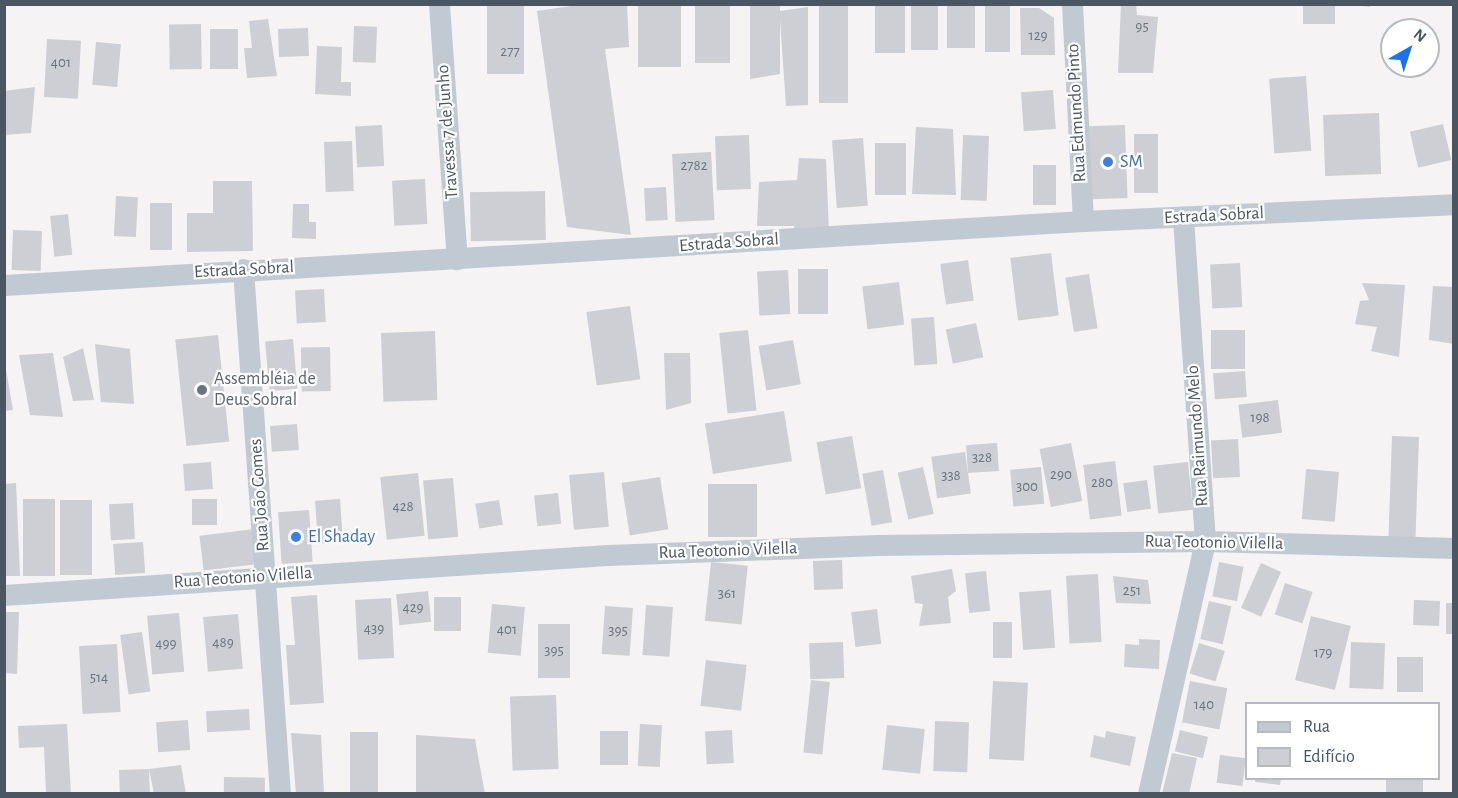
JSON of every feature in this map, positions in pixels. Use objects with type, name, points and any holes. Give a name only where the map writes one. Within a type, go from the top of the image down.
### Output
[{"type":"street","name":"Travessa 7 de Junho","points":[[439,4],[458,260]]},
{"type":"street","name":"Rua Edmundo Pinto","points":[[1072,4],[1083,220]]},
{"type":"street","name":"Estrada Sobral","points":[[4,285],[243,269],[458,260],[1083,220],[1182,218],[1454,204]]},
{"type":"street","name":"Rua Raimundo Melo","points":[[1149,794],[1205,541],[1182,218]]},
{"type":"street","name":"Rua João Gomes","points":[[243,269],[280,794]]},
{"type":"street","name":"Rua Teotonio Vilella","points":[[4,595],[608,555],[878,545],[1205,541],[1454,548]]},
{"type":"building","points":[[487,4],[524,4],[524,74],[487,74]]},
{"type":"building","points":[[585,4],[627,4],[629,47],[605,49],[631,235],[567,227],[537,11]]},
{"type":"building","points":[[695,4],[730,4],[730,63],[695,63]]},
{"type":"building","points":[[750,4],[780,4],[780,11],[808,7],[808,105],[786,106],[780,19],[780,74],[750,79]]},
{"type":"building","points":[[819,4],[848,4],[848,103],[819,103]]},
{"type":"building","points":[[875,4],[905,4],[905,53],[875,53]]},
{"type":"building","points":[[911,4],[938,4],[938,50],[911,50]]},
{"type":"building","points":[[947,4],[975,4],[975,48],[947,48]]},
{"type":"building","points":[[985,4],[1010,4],[1010,52],[985,52]]},
{"type":"building","points":[[1121,4],[1136,4],[1137,15],[1158,17],[1153,73],[1118,73]]},
{"type":"building","points":[[1303,4],[1335,4],[1335,24],[1303,24]]},
{"type":"building","points":[[1345,4],[1370,4],[1370,7]]},
{"type":"building","points":[[638,5],[681,5],[681,67],[638,67]]},
{"type":"building","points":[[1020,8],[1039,8],[1054,18],[1055,55],[1021,55]]},
{"type":"building","points":[[268,19],[277,76],[247,78],[244,48],[252,48],[249,21]]},
{"type":"building","points":[[201,24],[202,69],[170,70],[169,25]]},
{"type":"building","points":[[354,26],[377,27],[376,63],[353,62]]},
{"type":"building","points":[[308,28],[309,56],[279,57],[278,29]]},
{"type":"building","points":[[210,29],[238,29],[238,69],[210,69]]},
{"type":"building","points":[[47,39],[81,41],[78,99],[44,97]]},
{"type":"building","points":[[96,42],[121,44],[117,87],[92,85]]},
{"type":"building","points":[[317,46],[342,47],[341,82],[351,82],[351,96],[315,94]]},
{"type":"building","points":[[1306,76],[1311,151],[1274,153],[1269,79]]},
{"type":"building","points":[[35,87],[31,133],[4,135],[4,91]]},
{"type":"building","points":[[1053,90],[1056,129],[1024,131],[1021,92]]},
{"type":"building","points":[[1379,113],[1381,174],[1325,176],[1323,115]]},
{"type":"building","points":[[1443,124],[1451,160],[1418,168],[1410,132]]},
{"type":"building","points":[[382,125],[384,166],[357,167],[355,126]]},
{"type":"building","name":"SM","points":[[1125,125],[1128,198],[1091,199],[1088,126]]},
{"type":"building","points":[[916,127],[953,129],[956,195],[912,194]]},
{"type":"building","points":[[1134,134],[1158,134],[1158,193],[1134,193]]},
{"type":"building","points":[[749,135],[751,189],[717,190],[715,136]]},
{"type":"building","points":[[963,135],[989,136],[987,201],[961,200]]},
{"type":"building","points":[[863,138],[868,206],[837,208],[832,140]]},
{"type":"building","points":[[352,141],[354,191],[326,192],[324,142]]},
{"type":"building","points":[[875,143],[906,143],[906,195],[875,195]]},
{"type":"building","points":[[711,152],[715,220],[676,222],[672,154]]},
{"type":"building","points":[[799,158],[826,159],[829,233],[796,236],[794,226],[757,226],[759,182],[797,180]]},
{"type":"building","points":[[1033,165],[1056,165],[1056,205],[1033,205]]},
{"type":"building","points":[[425,179],[427,224],[394,226],[392,181]]},
{"type":"building","points":[[213,181],[252,181],[253,251],[187,252],[187,213],[213,213]]},
{"type":"building","points":[[666,187],[668,220],[646,221],[644,188]]},
{"type":"building","points":[[545,191],[546,240],[471,241],[470,192]]},
{"type":"building","points":[[116,196],[138,197],[136,237],[114,236]]},
{"type":"building","points":[[150,203],[172,203],[172,250],[150,250]]},
{"type":"building","points":[[293,204],[309,204],[309,222],[316,222],[316,239],[292,238]]},
{"type":"building","points":[[68,214],[72,255],[54,257],[50,216]]},
{"type":"building","points":[[13,230],[42,231],[41,271],[12,270]]},
{"type":"building","points":[[1051,253],[1059,316],[1018,321],[1010,258]]},
{"type":"building","points":[[968,260],[974,301],[946,304],[940,264]]},
{"type":"building","points":[[1240,263],[1242,307],[1212,309],[1210,265]]},
{"type":"building","points":[[798,269],[828,269],[828,314],[798,314]]},
{"type":"building","points":[[788,270],[790,314],[759,316],[757,272]]},
{"type":"building","points":[[1089,274],[1098,328],[1074,332],[1065,278]]},
{"type":"building","points":[[899,282],[904,325],[868,329],[862,287]]},
{"type":"building","points":[[1362,283],[1405,285],[1399,357],[1371,351],[1377,327],[1355,324],[1360,301],[1369,300]]},
{"type":"building","points":[[1433,286],[1454,287],[1454,344],[1429,340]]},
{"type":"building","points":[[324,289],[326,322],[297,323],[295,291]]},
{"type":"building","points":[[630,306],[640,379],[597,385],[586,312]]},
{"type":"building","points":[[934,317],[937,364],[914,365],[911,319]]},
{"type":"building","points":[[976,323],[983,357],[953,364],[946,329]]},
{"type":"building","points":[[748,330],[756,411],[728,414],[719,333]]},
{"type":"building","points":[[1211,330],[1245,330],[1245,369],[1211,369]]},
{"type":"building","points":[[435,331],[437,400],[383,402],[381,333]]},
{"type":"building","name":"Assembléia de Deus Sobral","points":[[218,335],[229,441],[186,446],[175,339]]},
{"type":"building","points":[[293,339],[297,389],[269,391],[265,341]]},
{"type":"building","points":[[793,340],[801,384],[766,390],[759,346]]},
{"type":"building","points":[[95,344],[130,349],[134,404],[101,402]]},
{"type":"building","points":[[330,347],[331,391],[302,391],[301,348]]},
{"type":"building","points":[[83,348],[94,400],[73,401],[63,357]]},
{"type":"building","points":[[53,353],[63,417],[30,415],[19,355]]},
{"type":"building","points":[[664,353],[690,353],[691,403],[666,410]]},
{"type":"building","points":[[4,358],[13,410],[4,411]]},
{"type":"building","points":[[1245,371],[1247,397],[1215,399],[1213,373]]},
{"type":"building","points":[[1278,400],[1282,433],[1242,438],[1238,405]]},
{"type":"building","points":[[784,411],[792,461],[713,474],[705,424]]},
{"type":"building","points":[[297,424],[299,450],[272,452],[270,426]]},
{"type":"building","points":[[852,436],[861,488],[826,494],[817,442]]},
{"type":"building","points":[[1392,436],[1419,437],[1415,542],[1388,541]]},
{"type":"building","points":[[1238,439],[1240,477],[1213,478],[1211,440]]},
{"type":"building","points":[[997,443],[999,471],[968,473],[966,445]]},
{"type":"building","points":[[1071,443],[1082,501],[1051,507],[1040,449]]},
{"type":"building","points":[[965,452],[971,494],[937,498],[931,457]]},
{"type":"building","points":[[1115,461],[1122,516],[1090,519],[1083,465]]},
{"type":"building","points":[[211,462],[213,489],[185,491],[183,464]]},
{"type":"building","points":[[1188,462],[1193,510],[1158,513],[1153,466]]},
{"type":"building","points":[[923,467],[934,514],[908,520],[898,473]]},
{"type":"building","points":[[1041,467],[1044,504],[1013,507],[1010,470]]},
{"type":"building","points":[[1306,469],[1339,472],[1335,522],[1302,519]]},
{"type":"building","points":[[883,470],[892,522],[872,526],[862,474]]},
{"type":"building","points":[[604,472],[609,527],[574,530],[569,475]]},
{"type":"building","points":[[418,473],[425,536],[387,540],[380,477]]},
{"type":"building","points":[[660,477],[668,529],[630,535],[621,483]]},
{"type":"building","points":[[453,478],[458,537],[428,539],[423,481]]},
{"type":"building","points":[[1147,480],[1151,509],[1127,512],[1123,483]]},
{"type":"building","points":[[16,483],[20,576],[4,576],[4,484]]},
{"type":"building","points":[[708,484],[757,484],[757,537],[708,537]]},
{"type":"building","points":[[558,493],[561,524],[537,526],[534,496]]},
{"type":"building","points":[[23,499],[55,499],[55,576],[23,576]]},
{"type":"building","points":[[192,499],[217,499],[217,525],[192,525]]},
{"type":"building","points":[[340,499],[343,542],[318,544],[315,501]]},
{"type":"building","points":[[60,500],[92,500],[92,575],[60,575]]},
{"type":"building","points":[[499,500],[503,525],[479,528],[475,504]]},
{"type":"building","points":[[133,503],[135,539],[111,540],[109,504]]},
{"type":"building","name":"El Shaday","points":[[309,510],[313,562],[282,564],[278,512]]},
{"type":"building","points":[[255,529],[259,564],[204,571],[199,536]]},
{"type":"building","points":[[143,542],[145,573],[115,575],[113,544]]},
{"type":"building","points":[[842,560],[843,589],[814,590],[813,561]]},
{"type":"building","points":[[711,562],[748,566],[742,625],[705,621]]},
{"type":"building","points":[[1219,562],[1244,567],[1237,601],[1212,596]]},
{"type":"building","points":[[1261,563],[1281,572],[1261,617],[1241,608]]},
{"type":"building","points":[[952,569],[956,591],[948,597],[951,623],[919,626],[923,604],[915,603],[911,576]]},
{"type":"building","points":[[986,571],[990,611],[969,613],[965,573]]},
{"type":"building","points":[[1098,574],[1102,642],[1070,644],[1066,576]]},
{"type":"building","points":[[1113,576],[1148,580],[1151,604],[1116,603]]},
{"type":"building","points":[[1285,583],[1313,592],[1302,623],[1275,614]]},
{"type":"building","points":[[1051,590],[1055,648],[1023,650],[1019,592]]},
{"type":"building","points":[[428,591],[431,622],[399,625],[396,594]]},
{"type":"building","points":[[317,595],[324,703],[290,705],[286,645],[295,645],[291,597]]},
{"type":"building","points":[[434,597],[461,597],[461,631],[434,631]]},
{"type":"building","points":[[391,598],[394,658],[358,660],[355,600]]},
{"type":"building","points":[[1414,600],[1440,601],[1439,626],[1413,625]]},
{"type":"building","points":[[1209,601],[1231,606],[1223,644],[1200,639]]},
{"type":"building","points":[[1446,603],[1454,603],[1454,634],[1446,634]]},
{"type":"building","points":[[492,604],[525,607],[521,656],[488,653]]},
{"type":"building","points":[[646,605],[673,607],[669,657],[643,655]]},
{"type":"building","points":[[605,606],[633,608],[630,656],[602,654]]},
{"type":"building","points":[[877,609],[881,644],[855,647],[851,612]]},
{"type":"building","points":[[4,612],[19,612],[17,674],[4,673]]},
{"type":"building","points":[[179,613],[184,672],[152,675],[147,616]]},
{"type":"building","points":[[238,614],[243,669],[208,672],[203,617]]},
{"type":"building","points":[[1311,616],[1351,626],[1335,690],[1295,680]]},
{"type":"building","points":[[993,622],[1012,622],[1012,658],[993,658]]},
{"type":"building","points":[[538,624],[570,624],[570,678],[538,678]]},
{"type":"building","points":[[142,632],[150,691],[129,694],[120,635]]},
{"type":"building","points":[[1139,639],[1160,640],[1159,669],[1124,667],[1125,644],[1139,645]]},
{"type":"building","points":[[843,642],[844,678],[810,679],[809,643]]},
{"type":"building","points":[[1351,642],[1385,643],[1383,689],[1349,688]]},
{"type":"building","points":[[1199,643],[1225,651],[1215,681],[1190,674]]},
{"type":"building","points":[[117,644],[121,712],[83,714],[79,646]]},
{"type":"building","points":[[1397,657],[1423,657],[1423,692],[1397,692]]},
{"type":"building","points":[[706,660],[747,665],[741,711],[700,706]]},
{"type":"building","points":[[811,680],[830,682],[822,755],[803,753]]},
{"type":"building","points":[[993,681],[1028,683],[1024,761],[989,759]]},
{"type":"building","points":[[1190,681],[1227,688],[1219,729],[1182,722]]},
{"type":"building","points":[[556,695],[559,769],[513,771],[510,697]]},
{"type":"building","points":[[249,709],[250,730],[207,732],[206,711]]},
{"type":"building","points":[[188,720],[190,750],[158,752],[156,722]]},
{"type":"building","points":[[935,721],[969,722],[967,772],[933,771]]},
{"type":"building","points":[[67,724],[71,794],[46,794],[44,747],[19,748],[18,726]]},
{"type":"building","points":[[640,724],[662,725],[660,767],[638,766]]},
{"type":"building","points":[[887,725],[925,729],[920,774],[882,770]]},
{"type":"building","points":[[732,730],[734,763],[707,764],[705,731]]},
{"type":"building","points":[[1180,730],[1208,737],[1203,758],[1175,751]]},
{"type":"building","points":[[600,731],[628,731],[628,765],[600,765]]},
{"type":"building","points":[[1106,731],[1136,737],[1130,766],[1090,757],[1094,735],[1105,738]]},
{"type":"building","points":[[350,732],[378,732],[378,794],[350,794]]},
{"type":"building","points":[[291,733],[321,735],[324,794],[296,794]]},
{"type":"building","points":[[416,735],[475,739],[485,794],[416,794]]},
{"type":"building","points":[[1172,753],[1197,758],[1189,794],[1162,794]]},
{"type":"building","points":[[1220,755],[1245,758],[1242,786],[1217,783]]},
{"type":"building","points":[[181,765],[186,794],[154,794],[149,769]]},
{"type":"building","points":[[149,769],[150,794],[120,794],[119,770]]},
{"type":"building","points":[[224,777],[265,778],[265,794],[224,794]]},
{"type":"building","points":[[1255,780],[1281,780],[1280,785],[1255,782]]},
{"type":"building","points":[[1386,780],[1423,780],[1423,794],[1386,794]]},
{"type":"place","name":"SM","points":[[1108,162]]},
{"type":"place","name":"Assembléia de Deus Sobral","points":[[202,390]]},
{"type":"place","name":"El Shaday","points":[[296,537]]}]
